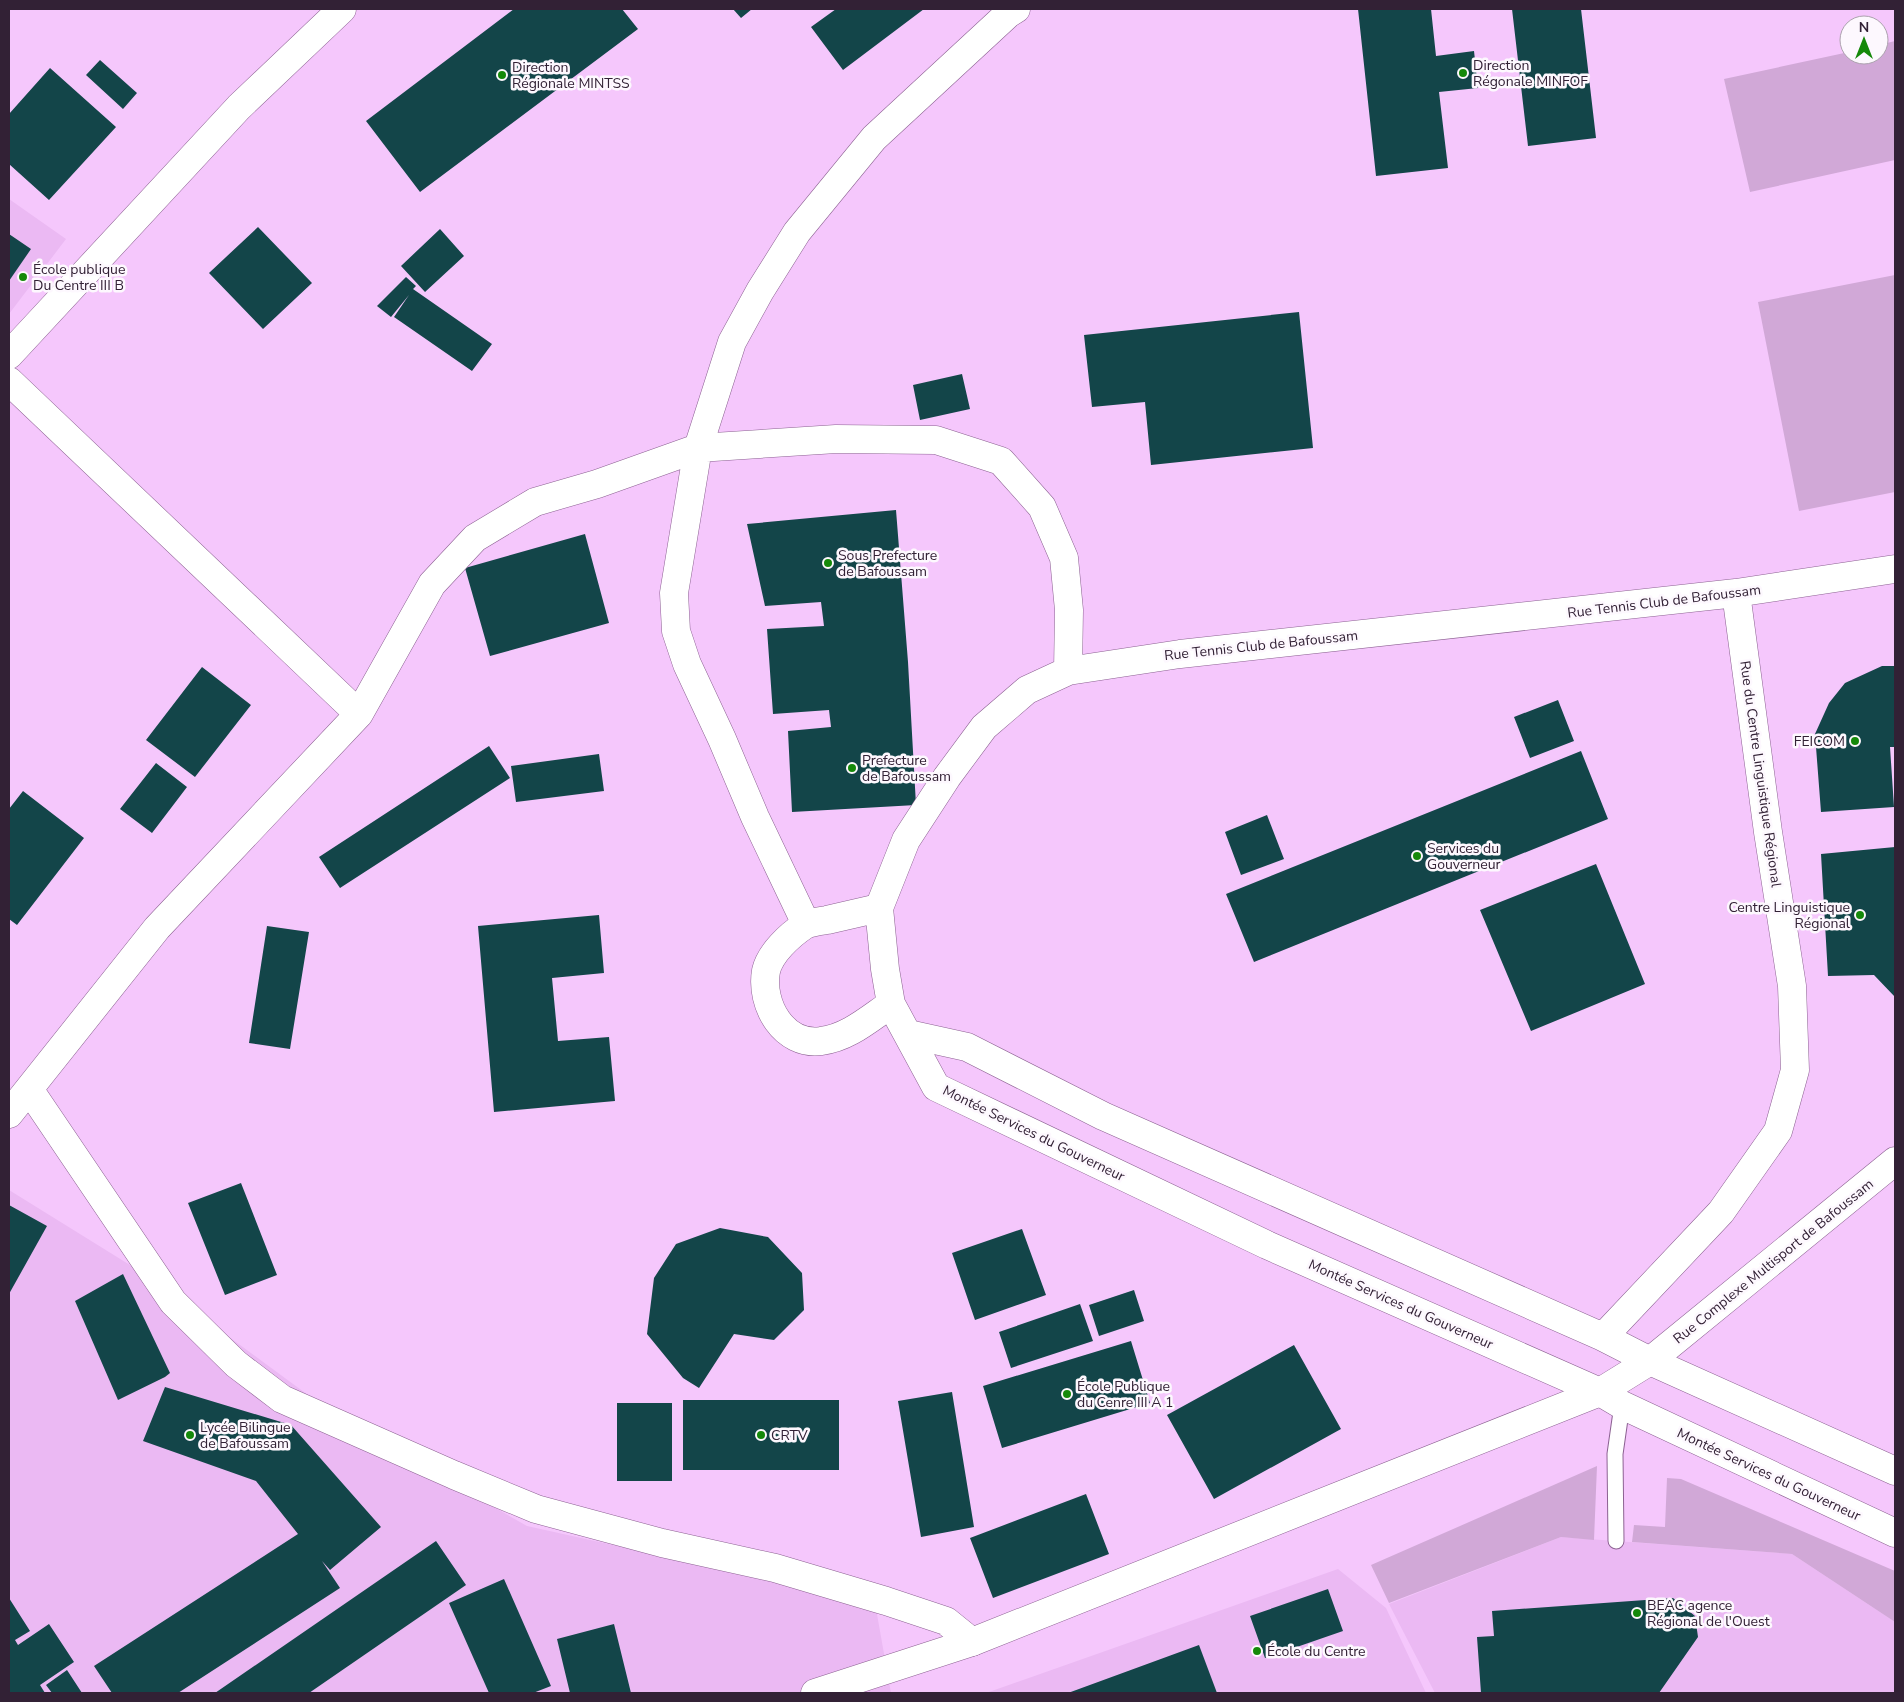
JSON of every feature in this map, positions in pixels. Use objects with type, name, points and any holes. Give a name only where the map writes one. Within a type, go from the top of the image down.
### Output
[{"type":"street","points":[[9,356],[239,107],[342,9]]},
{"type":"street","points":[[806,924],[755,817],[722,739],[687,664],[676,631],[674,593],[698,448],[732,342],[760,291],[797,232],[874,138],[1008,14],[1016,9]]},
{"type":"street","points":[[9,381],[359,714]]},
{"type":"street","points":[[9,1114],[157,928],[359,714],[432,584],[475,538],[535,502],[597,484],[698,448],[836,439],[936,440],[1001,461],[1042,507],[1064,558],[1069,610],[1068,671]]},
{"type":"street","name":"Rue Tennis Club de Bafoussam","points":[[908,1034],[891,1004],[885,969],[879,908],[906,840],[947,777],[984,728],[1027,690],[1068,671],[1180,654],[1736,594],[1895,569]]},
{"type":"street","name":"Rue du Centre Linguistique Régional","points":[[1603,1338],[1721,1212],[1778,1131],[1795,1070],[1792,986],[1768,832],[1736,594]]},
{"type":"street","points":[[879,908],[806,924],[779,946],[766,970],[766,992],[775,1019],[788,1034],[802,1041],[821,1041],[850,1032],[891,1004]]},
{"type":"street","points":[[908,1034],[967,1047],[1103,1116],[1603,1338],[1895,1471]]},
{"type":"street","name":"Montée Services du Gouverneur","points":[[908,1034],[936,1086],[1267,1245],[1611,1398],[1895,1533]]},
{"type":"street","points":[[29,1089],[173,1302],[236,1364],[282,1399],[536,1509],[662,1543],[774,1568],[886,1601],[946,1621],[972,1642]]},
{"type":"street","name":"Rue Complexe Multisport de Bafoussam","points":[[815,1693],[972,1642],[1611,1398],[1650,1361],[1895,1161]]},
{"type":"lane","points":[[1611,1398],[1615,1454],[1616,1541]]},
{"type":"shaded area","points":[[1895,41],[1895,160],[1750,192],[1724,79],[1839,54],[1839,65],[1889,65],[1889,42]]},
{"type":"shaded area","name":"École publique Du Centre III B","points":[[9,199],[66,239],[9,314]]},
{"type":"shaded area","points":[[1895,275],[1895,492],[1799,511],[1758,302]]},
{"type":"shaded area","name":"Lycée Bilingue de Bafoussam","points":[[9,1190],[138,1270],[308,1395],[436,1474],[527,1526],[875,1603],[891,1693],[9,1693]]},
{"type":"shaded area","points":[[1597,1466],[1594,1540],[1561,1537],[1389,1603],[1371,1565]]},
{"type":"shaded area","points":[[1667,1478],[1681,1479],[1895,1571],[1895,1622],[1792,1554],[1632,1542],[1634,1525],[1665,1527]]},
{"type":"shaded area","name":"BEAC agence Régional de l'Ouest","points":[[1561,1537],[1792,1554],[1895,1622],[1895,1693],[1435,1693],[1389,1604]]},
{"type":"shaded area","name":"École du Centre","points":[[1338,1569],[1386,1608],[1426,1693],[986,1693]]},
{"type":"building","name":"Direction Régionale MINTSS","points":[[514,9],[622,9],[638,29],[420,192],[366,121]]},
{"type":"building","points":[[733,9],[752,9],[741,18]]},
{"type":"building","points":[[836,9],[924,9],[843,70],[811,27]]},
{"type":"building","points":[[1358,9],[1431,9],[1436,56],[1474,51],[1478,88],[1439,92],[1448,168],[1376,176]]},
{"type":"building","points":[[1512,9],[1581,9],[1596,138],[1528,146]]},
{"type":"building","points":[[100,60],[137,93],[123,109],[86,75]]},
{"type":"building","points":[[50,68],[116,127],[49,200],[9,164],[9,114]]},
{"type":"building","points":[[258,227],[312,283],[263,329],[209,273]]},
{"type":"building","points":[[440,229],[464,256],[425,292],[401,266]]},
{"type":"building","points":[[9,234],[31,249],[9,281]]},
{"type":"building","points":[[406,277],[416,286],[413,289],[492,344],[472,371],[394,317],[409,295],[391,317],[377,306]]},
{"type":"building","points":[[1299,312],[1313,448],[1151,465],[1145,402],[1092,407],[1084,335]]},
{"type":"building","points":[[962,374],[970,409],[920,420],[913,385]]},
{"type":"building","points":[[896,510],[908,662],[916,805],[792,812],[788,731],[831,727],[829,710],[773,714],[767,629],[824,626],[821,602],[765,606],[747,524]]},
{"type":"building","points":[[585,534],[609,623],[490,656],[465,568]]},
{"type":"building","name":"FEICOM","points":[[1882,666],[1895,666],[1895,747],[1890,747],[1894,807],[1821,812],[1815,734],[1829,703],[1845,683]]},
{"type":"building","points":[[202,667],[251,705],[195,777],[146,740]]},
{"type":"building","points":[[1558,700],[1574,741],[1530,758],[1514,717]]},
{"type":"building","points":[[489,746],[510,778],[340,888],[319,857]]},
{"type":"building","name":"Services du Gouverneur","points":[[1581,751],[1608,819],[1254,962],[1226,894]]},
{"type":"building","points":[[599,754],[604,791],[516,802],[511,766]]},
{"type":"building","points":[[156,763],[187,787],[152,833],[120,809]]},
{"type":"building","points":[[23,791],[84,838],[17,925],[9,919],[9,809]]},
{"type":"building","points":[[1267,815],[1284,859],[1241,875],[1225,832]]},
{"type":"building","name":"Centre Linguistique Régional","points":[[1895,847],[1895,997],[1874,975],[1828,976],[1821,854]]},
{"type":"building","points":[[1596,864],[1645,984],[1531,1031],[1480,910]]},
{"type":"building","points":[[599,915],[604,973],[552,978],[558,1041],[609,1037],[615,1101],[494,1112],[478,926]]},
{"type":"building","points":[[267,926],[309,932],[290,1049],[249,1043]]},
{"type":"building","points":[[241,1183],[277,1275],[225,1295],[188,1203]]},
{"type":"building","points":[[9,1205],[47,1226],[9,1294]]},
{"type":"building","points":[[720,1228],[768,1237],[802,1273],[804,1310],[774,1340],[734,1334],[699,1388],[683,1378],[647,1334],[654,1278],[676,1244]]},
{"type":"building","points":[[1022,1229],[1046,1295],[975,1320],[952,1253]]},
{"type":"building","points":[[123,1274],[170,1373],[118,1400],[75,1301]]},
{"type":"building","points":[[1134,1290],[1144,1321],[1099,1336],[1089,1305]]},
{"type":"building","points":[[1080,1304],[1093,1341],[1011,1368],[999,1332]]},
{"type":"building","name":"École Publique du Cenre III A 1","points":[[1131,1341],[1150,1403],[1002,1448],[983,1386]]},
{"type":"building","points":[[1294,1345],[1341,1429],[1214,1499],[1167,1415]]},
{"type":"building","points":[[165,1387],[291,1425],[381,1527],[330,1570],[322,1561],[340,1588],[178,1693],[112,1693],[94,1666],[298,1534],[256,1481],[143,1441]]},
{"type":"building","points":[[952,1392],[974,1527],[921,1537],[898,1401]]},
{"type":"building","name":"CRTV","points":[[683,1400],[839,1400],[839,1470],[683,1470]]},
{"type":"building","points":[[617,1403],[672,1403],[672,1481],[617,1481]]},
{"type":"building","points":[[1086,1494],[1109,1554],[993,1598],[970,1538]]},
{"type":"building","points":[[436,1541],[466,1585],[309,1693],[215,1693]]},
{"type":"building","points":[[504,1579],[551,1686],[533,1693],[489,1693],[449,1603]]},
{"type":"building","points":[[1328,1589],[1343,1631],[1265,1658],[1250,1616]]},
{"type":"building","points":[[9,1598],[30,1631],[15,1640],[18,1645],[49,1624],[74,1662],[40,1685],[45,1693],[9,1693]]},
{"type":"building","points":[[1673,1598],[1695,1616],[1698,1637],[1659,1693],[1481,1693],[1477,1637],[1494,1636],[1492,1611]]},
{"type":"building","points":[[614,1624],[631,1693],[570,1693],[557,1639]]},
{"type":"building","points":[[1199,1645],[1217,1693],[1068,1693]]},
{"type":"building","points":[[67,1670],[82,1693],[52,1693],[46,1685]]},
{"type":"place","name":"Direction Régonale MINFOF","points":[[1463,73]]},
{"type":"place","name":"Direction Régionale MINTSS","points":[[502,75]]},
{"type":"place","name":"École publique Du Centre III B","points":[[23,277]]},
{"type":"place","name":"Sous Prefecture de Bafoussam","points":[[828,563]]},
{"type":"place","name":"FEICOM","points":[[1855,741]]},
{"type":"place","name":"Prefecture de Bafoussam","points":[[852,768]]},
{"type":"place","name":"Services du Gouverneur","points":[[1417,856]]},
{"type":"place","name":"Centre Linguistique Régional","points":[[1860,915]]},
{"type":"place","name":"École Publique du Cenre III A 1","points":[[1067,1394]]},
{"type":"place","name":"Lycée Bilingue de Bafoussam","points":[[190,1435]]},
{"type":"place","name":"CRTV","points":[[761,1435]]},
{"type":"place","name":"BEAC agence Régional de l'Ouest","points":[[1637,1613]]},
{"type":"place","name":"École du Centre","points":[[1257,1651]]}]
